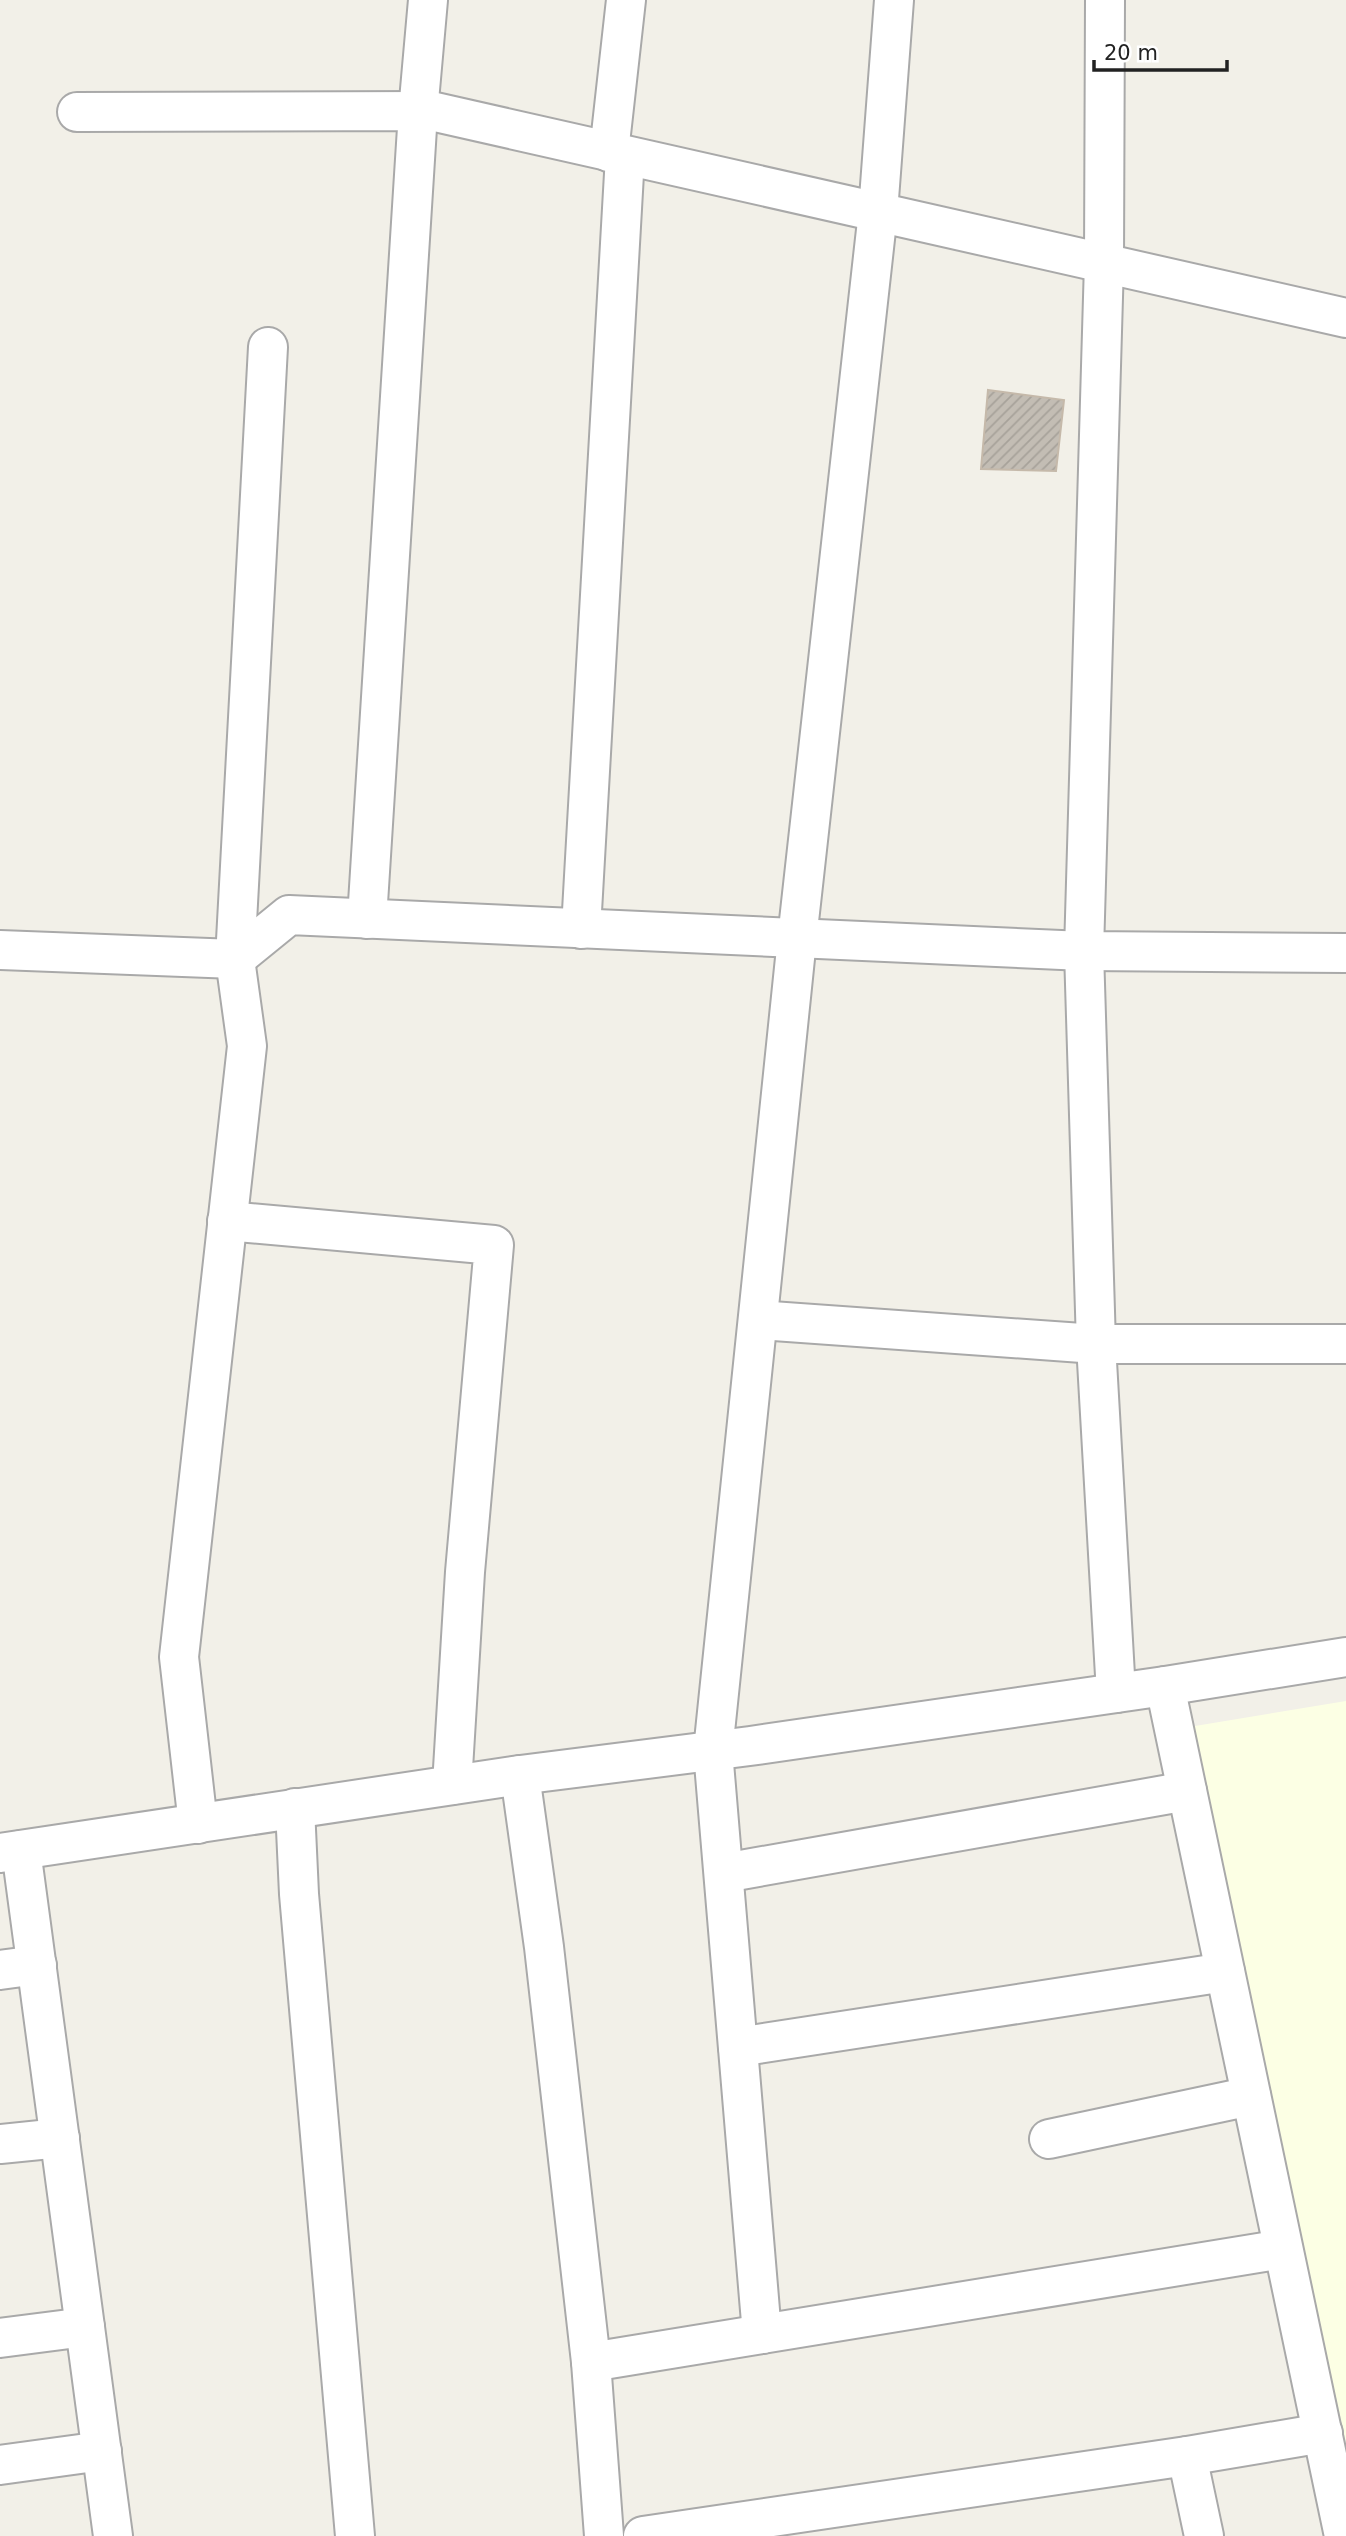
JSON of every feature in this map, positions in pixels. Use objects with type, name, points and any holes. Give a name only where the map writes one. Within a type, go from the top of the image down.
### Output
[{"type":"street","points":[[367,919],[418,112],[428,0]]},
{"type":"street","points":[[581,929],[626,0]]},
{"type":"street","points":[[762,2334],[713,1751],[797,939],[878,212],[894,0]]},
{"type":"street","points":[[1105,0],[1104,263],[1084,951],[1096,1344],[1116,1693]]},
{"type":"street","points":[[77,112],[431,111],[1346,318]]},
{"type":"street","points":[[198,1824],[179,1657],[247,1046],[235,959],[268,347]]},
{"type":"street","points":[[0,950],[235,959],[289,915],[1084,951],[1346,953]]},
{"type":"street","points":[[227,1222],[494,1245],[465,1572],[452,1786]]},
{"type":"street","points":[[758,1320],[1096,1344],[1346,1344]]},
{"type":"street","points":[[113,2536],[37,1965],[11,1852],[520,1775],[713,1751],[1346,1657]]},
{"type":"street","points":[[1165,1686],[1344,2536]]},
{"type":"street","points":[[520,1775],[544,1947],[592,2362],[604,2536]]},
{"type":"street","points":[[724,1873],[1187,1791]]},
{"type":"street","points":[[295,1808],[299,1894],[355,2536]]},
{"type":"street","points":[[0,1970],[37,1965]]},
{"type":"street","points":[[738,2047],[1225,1972]]},
{"type":"street","points":[[1049,2139],[1251,2096]]},
{"type":"street","points":[[0,2144],[60,2138]]},
{"type":"street","points":[[592,2362],[1283,2249]]},
{"type":"street","points":[[0,2338],[85,2327]]},
{"type":"street","points":[[643,2536],[1187,2456],[1322,2433]]},
{"type":"street","points":[[0,2465],[102,2451]]},
{"type":"street","points":[[1187,2456],[1204,2536]]},
{"type":"shaded area","points":[[1346,1701],[1346,2443],[1189,1727]]},
{"type":"building","points":[[988,390],[1064,400],[1056,471],[981,469]]}]
